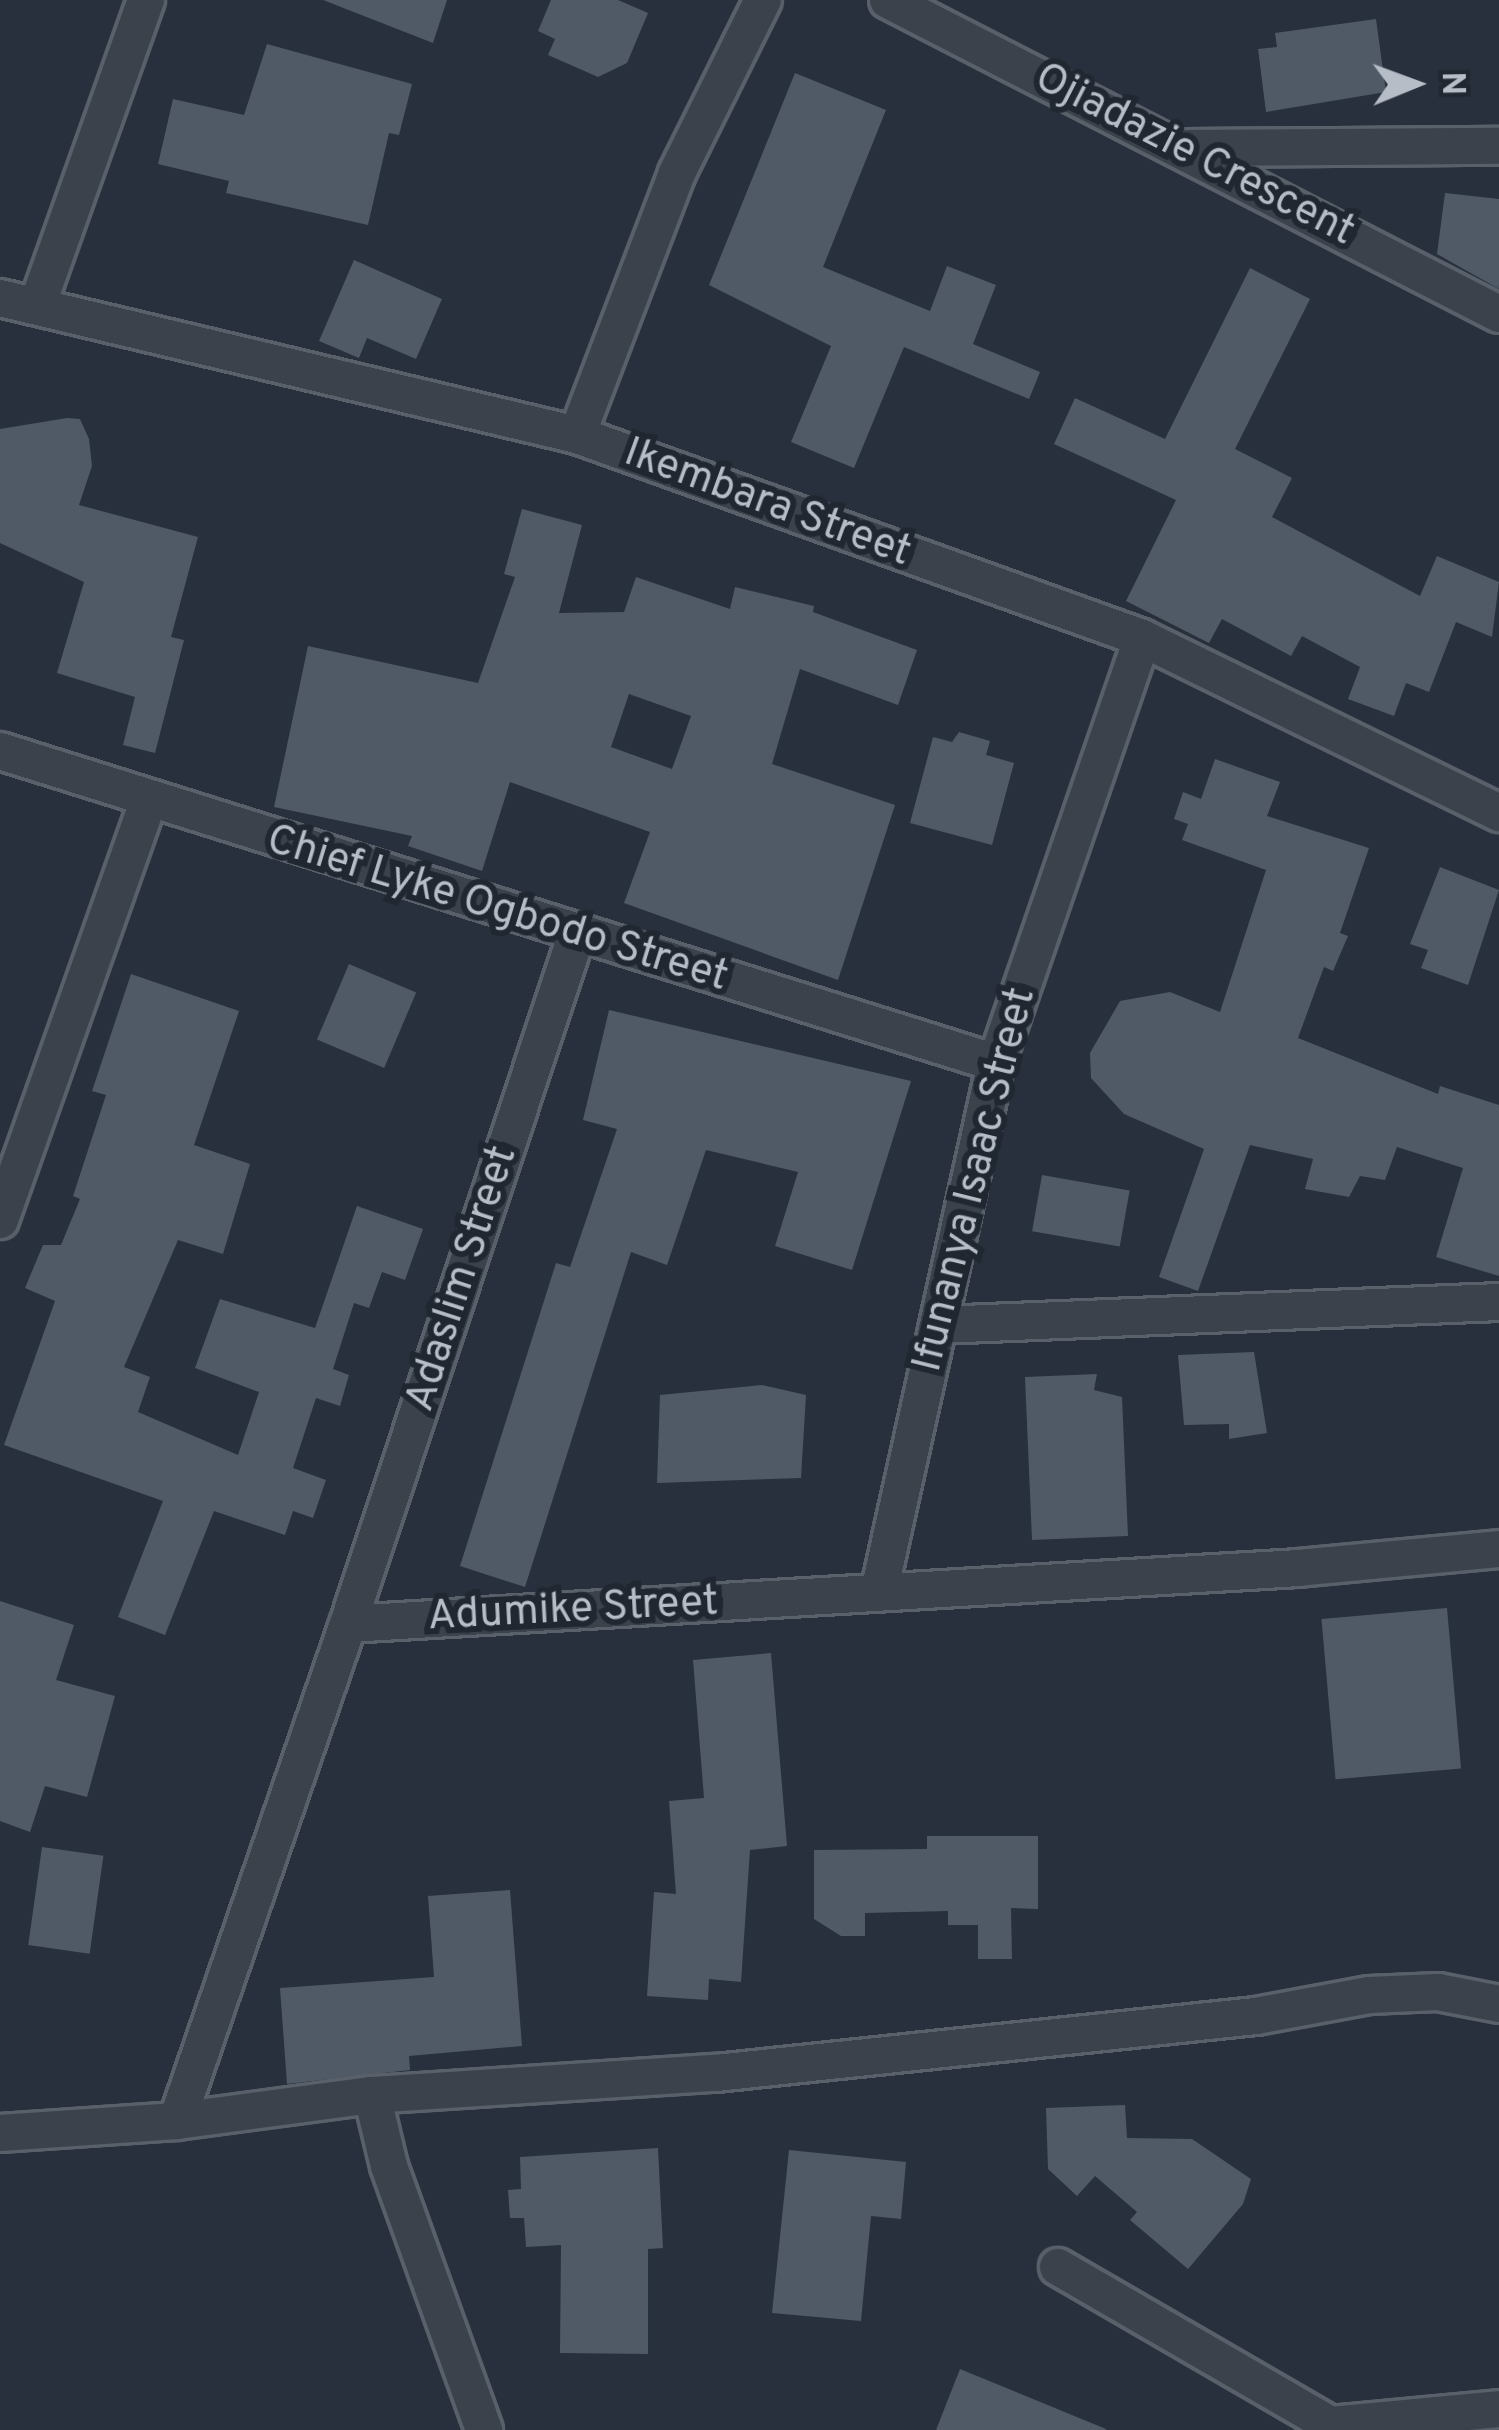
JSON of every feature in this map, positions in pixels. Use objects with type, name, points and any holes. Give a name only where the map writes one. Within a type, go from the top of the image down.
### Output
[{"type":"street","points":[[37,306],[146,0]]},
{"type":"street","points":[[577,435],[677,173],[763,0]]},
{"type":"street","name":"Ojiadazie Crescent","points":[[888,0],[1499,314]]},
{"type":"street","points":[[1177,148],[1499,146]]},
{"type":"street","name":"Ikembara Street","points":[[0,298],[577,435],[1142,638],[1499,813]]},
{"type":"street","name":"Ifunanya Isaac Street","points":[[879,1592],[995,1064],[1142,638]]},
{"type":"street","name":"Chief Lyke Ogbodo Street","points":[[0,751],[148,802],[995,1064]]},
{"type":"street","points":[[0,1220],[148,802]]},
{"type":"street","name":"Adaslim Street","points":[[348,1624],[577,933]]},
{"type":"street","points":[[940,1325],[1499,1303]]},
{"type":"street","name":"Adumike Street","points":[[348,1624],[1499,1549]]},
{"type":"street","points":[[177,2121],[348,1624]]},
{"type":"street","points":[[0,2133],[177,2121],[372,2095],[716,2073],[1256,2016],[1369,1995],[1438,1992],[1499,2004]]},
{"type":"street","points":[[372,2095],[389,2166],[484,2430]]},
{"type":"street","points":[[1058,2267],[1335,2428],[1499,2409]]},
{"type":"building","points":[[323,0],[447,0],[433,43]]},
{"type":"building","points":[[551,0],[618,0],[648,13],[627,63],[598,77],[548,55],[555,39],[538,31]]},
{"type":"building","points":[[1376,19],[1386,92],[1266,112],[1258,49],[1277,47],[1275,33]]},
{"type":"building","points":[[267,44],[412,84],[399,135],[389,133],[368,225],[226,193],[229,181],[158,164],[173,99],[244,115]]},
{"type":"building","points":[[795,73],[886,110],[823,267],[930,311],[947,266],[996,285],[973,344],[1040,372],[1029,399],[904,347],[854,468],[791,442],[831,346],[709,285]]},
{"type":"building","points":[[1445,193],[1499,199],[1499,289],[1437,254]]},
{"type":"building","points":[[354,260],[442,299],[416,359],[367,338],[359,358],[319,341]]},
{"type":"building","points":[[1250,268],[1310,299],[1235,449],[1292,478],[1272,517],[1420,596],[1437,556],[1499,582],[1492,637],[1456,622],[1429,692],[1406,683],[1394,716],[1348,699],[1360,667],[1302,636],[1291,656],[1222,619],[1209,643],[1126,601],[1176,500],[1054,444],[1075,398],[1165,439]]},
{"type":"building","points":[[80,419],[89,439],[92,466],[79,505],[198,537],[171,637],[184,640],[155,753],[123,745],[135,697],[57,673],[84,582],[0,543],[0,429]]},
{"type":"building","points":[[522,509],[582,525],[559,613],[624,612],[636,577],[730,609],[735,587],[814,606],[813,612],[917,650],[898,705],[800,669],[772,764],[895,805],[838,980],[624,903],[650,832],[510,782],[482,871],[408,846],[412,836],[274,807],[308,646],[478,683],[515,577],[504,574]],"holes":[[[629,694],[691,716],[672,769],[611,747]]]},
{"type":"building","points":[[959,732],[990,741],[986,755],[1014,763],[992,845],[910,823],[933,737],[952,742]]},
{"type":"building","points":[[1215,759],[1280,782],[1267,816],[1369,848],[1340,933],[1348,936],[1333,971],[1324,967],[1298,1038],[1438,1094],[1440,1086],[1499,1105],[1499,1276],[1436,1257],[1463,1168],[1397,1147],[1385,1180],[1360,1176],[1349,1197],[1305,1189],[1313,1159],[1250,1145],[1198,1291],[1159,1277],[1204,1149],[1124,1114],[1091,1078],[1090,1053],[1120,1001],[1170,992],[1220,1012],[1266,870],[1182,840],[1188,824],[1174,819],[1183,792],[1201,799]]},
{"type":"building","points":[[1440,867],[1499,890],[1468,985],[1421,968],[1428,950],[1410,944]]},
{"type":"building","points":[[349,964],[416,993],[384,1068],[317,1039]]},
{"type":"building","points":[[131,974],[239,1011],[194,1145],[250,1164],[223,1254],[178,1240],[124,1367],[150,1377],[138,1412],[238,1455],[259,1392],[195,1368],[220,1299],[315,1328],[357,1206],[423,1229],[405,1280],[382,1272],[369,1308],[354,1303],[333,1369],[349,1375],[340,1406],[316,1398],[293,1468],[326,1480],[313,1518],[293,1511],[285,1535],[214,1511],[165,1635],[118,1617],[163,1501],[4,1445],[55,1301],[25,1288],[43,1245],[61,1245],[80,1199],[73,1196],[106,1095],[92,1091]]},
{"type":"building","points":[[609,1010],[911,1081],[852,1270],[775,1246],[798,1172],[706,1150],[667,1265],[631,1252],[525,1587],[460,1566],[556,1263],[570,1267],[617,1129],[583,1120]]},
{"type":"building","points":[[1042,1175],[1130,1190],[1120,1247],[1032,1231]]},
{"type":"building","points":[[1254,1352],[1267,1433],[1229,1439],[1229,1424],[1184,1425],[1178,1355]]},
{"type":"building","points":[[1097,1374],[1094,1390],[1122,1397],[1128,1536],[1032,1540],[1025,1377]]},
{"type":"building","points":[[762,1385],[806,1395],[801,1478],[657,1483],[660,1395]]},
{"type":"building","points":[[0,1601],[74,1625],[56,1680],[115,1696],[87,1797],[45,1786],[30,1832],[0,1821]]},
{"type":"building","points":[[1447,1608],[1461,1768],[1336,1779],[1321,1619]]},
{"type":"building","points":[[771,1653],[787,1846],[750,1850],[741,1982],[709,1979],[708,2000],[647,1996],[654,1892],[676,1894],[669,1801],[704,1798],[693,1660]]},
{"type":"building","points":[[927,1836],[1038,1836],[1038,1909],[1011,1908],[1012,1959],[978,1959],[978,1925],[948,1925],[948,1911],[865,1913],[865,1936],[841,1936],[814,1919],[814,1850],[927,1849]]},
{"type":"building","points":[[42,1847],[103,1856],[90,1954],[28,1945]]},
{"type":"building","points":[[510,1890],[522,2046],[409,2056],[410,2070],[287,2084],[280,1988],[434,1977],[428,1896]]},
{"type":"building","points":[[1125,2105],[1127,2138],[1192,2139],[1251,2179],[1243,2204],[1188,2269],[1130,2220],[1137,2212],[1095,2176],[1077,2196],[1048,2169],[1046,2108]]},
{"type":"building","points":[[658,2148],[663,2248],[648,2249],[648,2354],[560,2353],[561,2245],[526,2247],[524,2218],[510,2218],[508,2190],[521,2189],[520,2157]]},
{"type":"building","points":[[789,2150],[906,2162],[901,2219],[871,2216],[861,2321],[772,2313]]},
{"type":"building","points":[[960,2369],[1106,2429],[1106,2430],[936,2430]]}]
